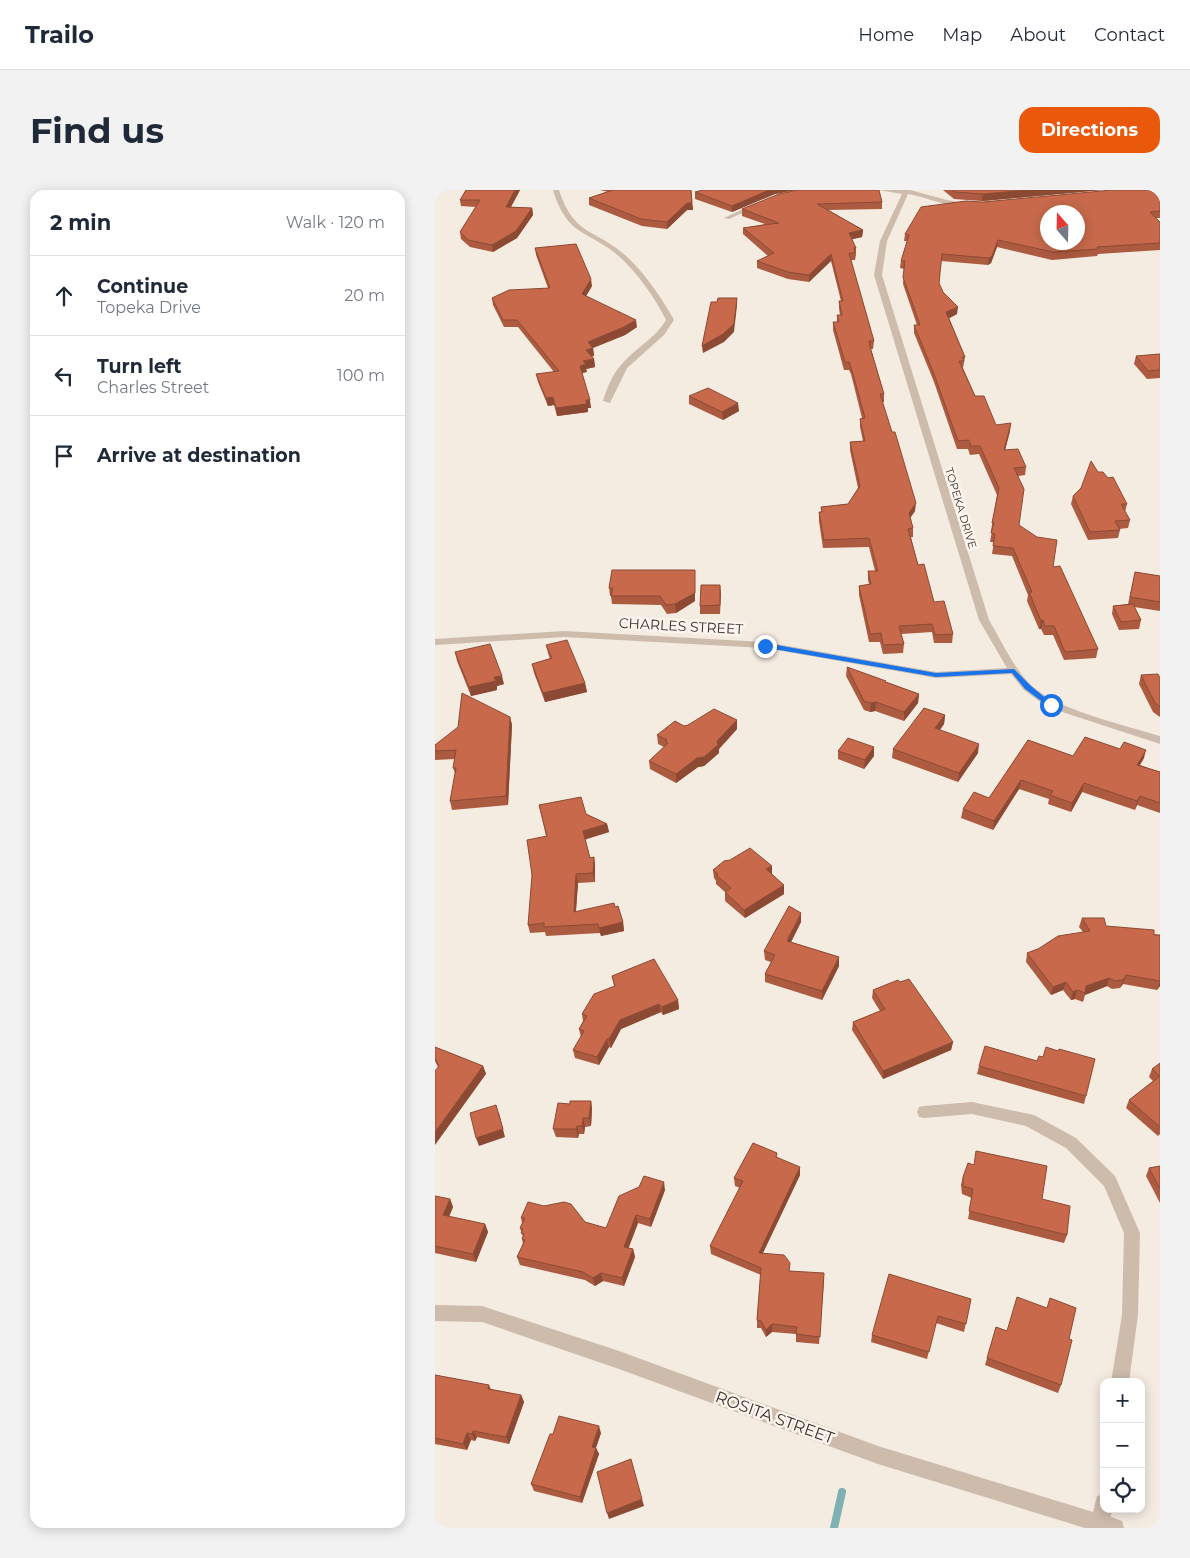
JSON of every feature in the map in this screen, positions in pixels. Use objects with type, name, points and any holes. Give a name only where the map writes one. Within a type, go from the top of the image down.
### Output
[{"type":"street","points":[[557,190],[560,207],[568,220],[575,227],[622,256],[666,312],[670,320],[665,331],[623,367],[613,384],[607,401]]},
{"type":"street","points":[[882,190],[907,191],[947,202],[972,204]]},
{"type":"street","name":"TOPEKA DRIVE","points":[[907,191],[893,214],[883,240],[878,257],[878,275],[983,620],[1014,671],[1028,688],[1051,705],[1160,740]]},
{"type":"street","points":[[727,218],[764,201]]},
{"type":"street","name":"CHARLES STREET","points":[[435,642],[564,634],[765,646],[936,675],[1014,671]]},
{"type":"street","points":[[924,1112],[972,1108],[1029,1120],[1071,1143],[1110,1181],[1132,1233],[1130,1315],[1122,1378]]},
{"type":"street","name":"ROSITA STREET","points":[[435,1313],[482,1314],[619,1360],[878,1455],[1108,1526]]},
{"type":"street","points":[[1106,1513],[1108,1526]]},
{"type":"building","points":[[466,190],[515,190],[506,207],[532,208],[516,231],[492,245],[468,240],[460,232],[480,200],[460,200]]},
{"type":"building","points":[[613,190],[691,190],[692,203],[687,203],[667,222],[641,219],[589,198]]},
{"type":"building","points":[[703,190],[769,190],[732,206],[695,192]]},
{"type":"building","points":[[798,190],[879,190],[882,202],[817,204],[863,230],[849,233],[856,248],[854,248],[855,253],[849,253],[874,341],[869,341],[884,394],[880,394],[892,432],[895,432],[916,503],[909,513],[913,528],[908,529],[918,565],[924,564],[934,602],[944,601],[953,634],[935,635],[932,624],[899,626],[904,644],[883,645],[881,633],[870,634],[859,586],[871,584],[868,571],[878,571],[869,538],[824,540],[819,512],[822,512],[821,507],[848,504],[860,486],[850,442],[865,441],[860,419],[865,418],[851,367],[849,362],[845,362],[833,322],[839,322],[837,315],[842,315],[839,301],[843,301],[831,254],[809,275],[788,272],[757,261],[774,253],[743,228],[779,223],[742,209],[779,194]]},
{"type":"building","points":[[952,190],[1029,190],[983,194],[955,192]]},
{"type":"building","points":[[1112,190],[1160,190],[1160,211],[1150,212],[1160,222],[1160,243],[1097,247],[1098,249],[1085,250],[1085,205],[1040,205],[1040,249],[998,240],[992,256],[989,258],[942,254],[939,283],[943,292],[958,307],[946,312],[965,357],[962,357],[964,361],[959,361],[975,396],[984,396],[996,425],[1011,423],[1004,450],[1018,449],[1026,467],[1014,468],[1024,489],[1019,525],[1037,537],[1057,540],[1053,567],[1060,566],[1098,649],[1065,652],[1054,626],[1045,626],[1043,620],[1041,621],[1029,592],[1032,592],[1013,548],[993,546],[995,534],[991,533],[994,523],[992,523],[999,488],[980,446],[971,446],[969,440],[958,441],[914,325],[920,325],[903,277],[905,261],[901,261],[909,235],[905,234],[921,207],[966,201],[983,202]]},
{"type":"building","points":[[576,244],[591,279],[582,294],[636,320],[588,342],[593,348],[586,350],[594,359],[583,361],[586,364],[580,366],[590,400],[586,400],[587,404],[556,408],[553,397],[546,398],[536,374],[559,371],[517,320],[503,320],[492,298],[509,290],[550,288],[535,248]]},
{"type":"building","points":[[1044,250],[1083,250],[1053,252]]},
{"type":"building","points":[[718,298],[737,298],[734,324],[723,334],[702,346],[711,302],[717,302]]},
{"type":"building","points":[[1160,354],[1160,370],[1148,371],[1136,356]]},
{"type":"building","points":[[708,388],[738,403],[722,412],[689,396]]},
{"type":"building","points":[[1091,461],[1098,472],[1103,472],[1108,478],[1113,477],[1127,504],[1121,504],[1130,520],[1115,521],[1120,530],[1090,532],[1073,496],[1081,488]]},
{"type":"building","points":[[612,570],[695,570],[695,593],[675,604],[666,605],[660,596],[611,596],[613,588],[609,588]]},
{"type":"building","points":[[1135,572],[1160,576],[1160,602],[1130,597]]},
{"type":"building","points":[[701,585],[720,585],[720,605],[700,606]]},
{"type":"building","points":[[1133,604],[1141,620],[1121,622],[1113,606]]},
{"type":"building","points":[[567,640],[585,683],[543,693],[532,664],[552,658],[546,645]]},
{"type":"building","points":[[490,644],[502,676],[494,677],[496,681],[469,687],[455,652]]},
{"type":"building","points":[[847,667],[919,694],[904,712],[876,702],[864,701]]},
{"type":"building","points":[[1158,674],[1160,678],[1160,707],[1155,703],[1141,675]]},
{"type":"building","points":[[462,693],[510,717],[506,796],[450,801],[456,768],[453,768],[456,750],[435,751],[435,745],[458,727]]},
{"type":"building","points":[[924,708],[945,715],[935,728],[979,744],[959,773],[893,749]]},
{"type":"building","points":[[714,709],[737,720],[718,740],[717,743],[719,744],[704,757],[697,758],[676,774],[649,761],[668,743],[665,741],[667,740],[657,735],[675,721],[684,726],[688,725]]},
{"type":"building","points":[[1085,737],[1120,749],[1124,742],[1146,750],[1137,765],[1160,772],[1160,803],[1140,796],[1137,801],[1084,783],[1072,803],[1050,795],[1053,791],[1021,780],[994,821],[963,809],[974,792],[989,798],[1028,740],[1073,756]]},
{"type":"building","points":[[848,738],[874,747],[865,760],[838,751]]},
{"type":"building","points":[[581,797],[586,814],[607,824],[583,831],[590,858],[594,857],[593,873],[576,874],[574,912],[614,903],[615,907],[618,906],[623,922],[599,928],[598,924],[544,927],[544,923],[528,925],[532,875],[527,840],[547,836],[539,805]]},
{"type":"building","points":[[750,848],[772,866],[766,869],[784,885],[744,910],[725,892],[731,888],[713,870],[724,861],[730,860]]},
{"type":"building","points":[[789,906],[801,913],[787,941],[839,957],[822,991],[765,974],[775,955],[764,951]]},
{"type":"building","points":[[1082,918],[1104,918],[1106,926],[1154,930],[1154,935],[1160,935],[1160,981],[1126,975],[1123,980],[1115,981],[1109,978],[1086,986],[1085,993],[1077,990],[1073,992],[1066,982],[1053,987],[1027,953],[1038,949],[1058,936],[1090,931]]},
{"type":"building","points":[[654,959],[678,1000],[662,1007],[659,1004],[620,1020],[597,1057],[573,1050],[584,1031],[579,1029],[587,1016],[582,1014],[594,994],[615,986],[612,976]]},
{"type":"building","points":[[909,979],[953,1042],[883,1071],[853,1022],[885,1009],[873,990],[898,980],[900,982]]},
{"type":"building","points":[[985,1046],[1037,1061],[1039,1056],[1043,1057],[1046,1047],[1095,1059],[1086,1096],[979,1066]]},
{"type":"building","points":[[435,1047],[483,1066],[435,1132],[435,1071],[439,1066],[435,1058]]},
{"type":"building","points":[[1160,1063],[1160,1076],[1152,1069]]},
{"type":"building","points":[[1160,1076],[1160,1127],[1129,1100]]},
{"type":"building","points":[[570,1101],[591,1101],[589,1118],[583,1118],[582,1126],[577,1126],[576,1129],[553,1129],[558,1103],[570,1104]]},
{"type":"building","points":[[496,1105],[503,1129],[476,1138],[470,1113]]},
{"type":"building","points":[[753,1143],[777,1153],[776,1157],[800,1167],[759,1253],[784,1255],[790,1263],[789,1271],[824,1273],[820,1337],[796,1334],[797,1327],[772,1324],[766,1330],[761,1321],[757,1320],[761,1268],[710,1246],[743,1181],[734,1178]]},
{"type":"building","points":[[976,1151],[1047,1166],[1042,1199],[1070,1206],[1067,1235],[969,1211],[973,1189],[963,1186],[963,1177],[968,1163],[974,1165]]},
{"type":"building","points":[[1160,1166],[1160,1189],[1149,1168]]},
{"type":"building","points":[[644,1176],[664,1182],[650,1219],[636,1215],[624,1247],[633,1249],[622,1278],[601,1273],[593,1278],[583,1272],[517,1257],[525,1240],[522,1239],[524,1234],[521,1233],[523,1229],[520,1228],[525,1218],[521,1218],[528,1202],[544,1206],[564,1202],[571,1204],[585,1222],[606,1228],[619,1196],[639,1187]]},
{"type":"building","points":[[435,1196],[450,1199],[443,1215],[485,1224],[473,1254],[435,1246]]},
{"type":"building","points":[[889,1274],[971,1299],[966,1324],[938,1316],[929,1352],[872,1335]]},
{"type":"building","points":[[1017,1297],[1047,1308],[1050,1298],[1076,1308],[1069,1339],[1072,1340],[1061,1385],[987,1358],[996,1327],[1007,1331]]},
{"type":"building","points":[[435,1375],[489,1385],[488,1389],[521,1395],[506,1437],[473,1431],[472,1434],[467,1433],[463,1444],[435,1438]]},
{"type":"building","points":[[559,1416],[599,1426],[592,1447],[596,1448],[580,1497],[531,1484]]},
{"type":"building","points":[[631,1459],[642,1499],[607,1513],[597,1472]]},
{"type":"waterway","points":[[834,1528],[842,1492]]},
{"type":"route","points":[[765,646],[936,675],[1014,671],[1028,688],[1051,705]]}]
